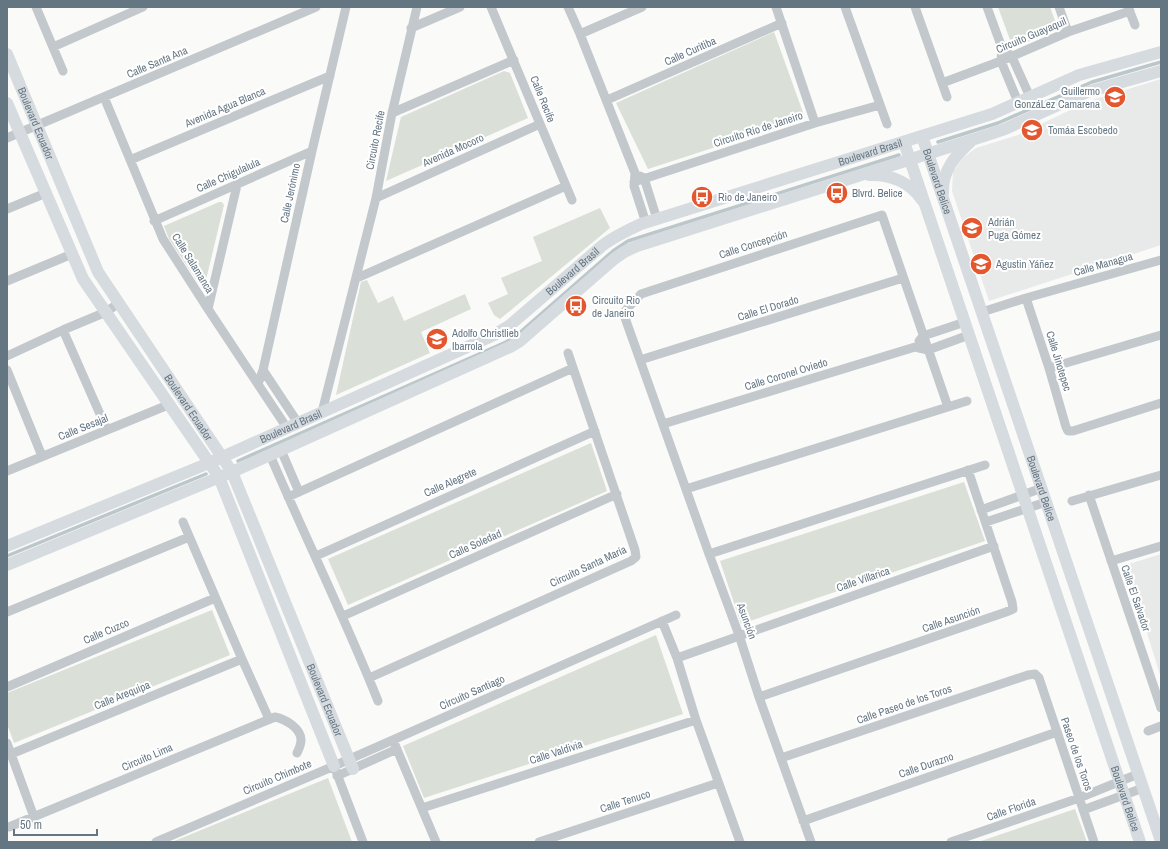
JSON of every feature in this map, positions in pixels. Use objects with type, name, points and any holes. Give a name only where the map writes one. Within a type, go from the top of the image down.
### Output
[{"type":"street","points":[[36,7],[63,71]]},
{"type":"street","points":[[53,47],[143,7]]},
{"type":"street","name":"Calle Santa Ana","points":[[7,138],[316,7]]},
{"type":"street","name":"Calle Jerónimo","points":[[258,384],[263,370],[346,7]]},
{"type":"street","name":"Circuito Recife","points":[[322,412],[376,198],[392,113],[416,7]]},
{"type":"street","points":[[412,28],[460,7]]},
{"type":"street","name":"Calle Recife","points":[[491,7],[572,200]]},
{"type":"street","points":[[568,7],[607,100],[635,173],[634,186],[651,221]]},
{"type":"street","points":[[580,34],[642,7]]},
{"type":"street","points":[[776,7],[815,123]]},
{"type":"street","points":[[845,7],[887,124]]},
{"type":"street","points":[[915,7],[947,97]]},
{"type":"street","points":[[987,7],[1002,48],[1001,61],[1018,102]]},
{"type":"street","points":[[1059,7],[1068,32]]},
{"type":"street","points":[[1129,9],[1135,25]]},
{"type":"street","name":"Circuito Guayaquil","points":[[942,83],[1001,61],[1068,32],[1129,9]]},
{"type":"street","name":"Calle Curitiba","points":[[607,100],[782,23]]},
{"type":"street","points":[[1002,48],[1012,56],[1030,97]]},
{"type":"street","name":"Boulevard Brasil","points":[[7,546],[209,463],[503,330],[615,236],[651,221],[992,114],[1079,75],[1161,52]]},
{"type":"street","name":"Boulevard Ecuador","points":[[7,54],[98,272],[232,472],[351,764]]},
{"type":"street","points":[[392,113],[514,60]]},
{"type":"street","name":"Boulevard Brasil","points":[[7,565],[232,472],[510,347],[520,341],[614,259],[637,246],[974,140],[1005,129],[1087,92],[1161,71]]},
{"type":"street","name":"Avenida Agua Blanca","points":[[130,160],[330,76]]},
{"type":"street","name":"Calle Salamanca","points":[[104,98],[154,221],[163,239],[258,384],[293,425]]},
{"type":"street","name":"Boulevard Ecuador","points":[[7,102],[83,279],[168,405],[219,477],[336,771]]},
{"type":"street","name":"Circuito Río de Janeiro","points":[[634,182],[815,123],[880,105]]},
{"type":"street","name":"Avenida Mocoro","points":[[376,198],[540,124]]},
{"type":"street","name":"Boulevard Belice","points":[[922,136],[1161,841]]},
{"type":"street","points":[[944,200],[943,187],[945,175],[956,156],[974,140]]},
{"type":"street","name":"Boulevard Belice","points":[[904,142],[1140,842]]},
{"type":"street","name":"Calle Chigulalula","points":[[154,221],[312,151]]},
{"type":"street","points":[[635,173],[644,178],[651,221]]},
{"type":"street","points":[[857,176],[874,175],[901,181],[920,197],[927,208]]},
{"type":"street","points":[[208,309],[237,184]]},
{"type":"street","points":[[357,278],[566,186]]},
{"type":"street","points":[[7,209],[46,193]]},
{"type":"street","name":"Calle Concepción","points":[[709,554],[624,315],[625,311],[641,294],[882,215],[948,407]]},
{"type":"street","points":[[7,281],[72,254]]},
{"type":"street","name":"Calle Managua","points":[[982,312],[1161,260]]},
{"type":"street","name":"Calle El Dorado","points":[[640,360],[903,278]]},
{"type":"street","name":"Calle Jinotepec","points":[[1026,298],[1068,431],[1074,431],[1161,403]]},
{"type":"street","points":[[7,356],[106,312],[119,303]]},
{"type":"street","points":[[915,347],[923,336],[965,322]]},
{"type":"street","points":[[63,330],[107,430]]},
{"type":"street","points":[[1049,368],[1161,334]]},
{"type":"street","points":[[928,350],[969,335]]},
{"type":"street","name":"Calle Coronel Oviedo","points":[[663,424],[915,347],[928,350]]},
{"type":"street","name":"Circuito Santa María","points":[[369,678],[631,561],[636,557],[636,550],[568,353]]},
{"type":"street","points":[[288,497],[573,368]]},
{"type":"street","points":[[7,370],[42,456]]},
{"type":"street","points":[[263,370],[293,425]]},
{"type":"street","points":[[686,489],[967,400]]},
{"type":"street","name":"Calle Sesajal","points":[[7,471],[168,405]]},
{"type":"street","name":"Calle Alegrete","points":[[316,556],[595,431]]},
{"type":"street","points":[[281,450],[299,492]]},
{"type":"street","points":[[270,455],[343,616],[378,701]]},
{"type":"street","points":[[709,554],[985,465]]},
{"type":"street","name":"Calle Asunción","points":[[760,697],[1012,609],[1012,602],[968,470]]},
{"type":"street","points":[[1072,501],[1161,475]]},
{"type":"street","points":[[981,510],[1042,488]]},
{"type":"street","name":"Calle Soledad","points":[[343,616],[617,494]]},
{"type":"street","name":"Calle El Salvador","points":[[1089,496],[1161,708]]},
{"type":"street","points":[[986,522],[1046,502]]},
{"type":"street","points":[[183,522],[269,719]]},
{"type":"street","points":[[7,612],[189,537]]},
{"type":"street","name":"Calle Villarica","points":[[677,658],[994,546]]},
{"type":"street","points":[[1111,561],[1161,546]]},
{"type":"street","name":"Asunción","points":[[709,554],[760,697]]},
{"type":"street","name":"Calle Cuzco","points":[[7,686],[215,598]]},
{"type":"street","name":"Circuito Santiago","points":[[351,764],[393,740],[676,615]]},
{"type":"street","points":[[662,621],[677,658],[696,720],[740,842]]},
{"type":"street","name":"Calle Arequipa","points":[[11,754],[242,659]]},
{"type":"street","name":"Paseo de los Toros","points":[[1035,674],[1038,678],[1057,732],[1094,842]]},
{"type":"street","name":"Calle Paseo de los Toros","points":[[781,758],[1028,675],[1035,674]]},
{"type":"street","points":[[760,697],[811,842]]},
{"type":"street","name":"Circuito Lima","points":[[9,827],[34,818],[275,717],[284,718],[298,731],[301,739],[297,753]]},
{"type":"street","name":"Calle Valdivia","points":[[422,808],[696,720]]},
{"type":"street","points":[[1148,731],[1161,726]]},
{"type":"street","name":"Calle Durazno","points":[[803,821],[1057,732]]},
{"type":"street","points":[[393,740],[436,842]]},
{"type":"street","points":[[7,743],[34,818]]},
{"type":"street","points":[[351,764],[397,749]]},
{"type":"street","name":"Circuito Chimbote","points":[[156,842],[351,764]]},
{"type":"street","points":[[336,771],[363,842]]},
{"type":"street","name":"Calle Florida","points":[[951,842],[1079,798],[1138,774]]},
{"type":"street","name":"Calle Tenuco","points":[[539,842],[718,783]]},
{"type":"street","points":[[1083,810],[1143,788]]},
{"type":"shaded area","points":[[998,7],[1050,7],[1058,29],[1013,48]]},
{"type":"shaded area","points":[[774,32],[805,118],[648,169],[616,103]]},
{"type":"shaded area","points":[[504,71],[510,73],[528,118],[386,181],[401,117]]},
{"type":"shaded area","points":[[1161,79],[1161,245],[989,301],[952,191],[953,172],[964,157],[976,148],[1018,135],[1089,101]]},
{"type":"shaded area","points":[[222,202],[224,205],[205,284],[202,286],[199,284],[169,239],[164,226]]},
{"type":"shaded area","points":[[600,208],[610,228],[500,319],[494,315],[488,303],[508,294],[501,278],[542,261],[533,237]]},
{"type":"shaded area","points":[[367,280],[378,303],[393,296],[404,321],[465,294],[471,309],[421,332],[430,353],[336,395],[361,282]]},
{"type":"shaded area","points":[[591,443],[607,491],[348,605],[328,559]]},
{"type":"shaded area","points":[[964,482],[985,541],[741,624],[720,561]]},
{"type":"shaded area","points":[[1161,554],[1161,678],[1126,565]]},
{"type":"shaded area","points":[[212,610],[230,655],[14,743],[7,724],[7,693]]},
{"type":"shaded area","points":[[656,635],[683,714],[424,798],[403,746]]},
{"type":"shaded area","points":[[328,778],[352,842],[172,842]]},
{"type":"shaded area","points":[[1075,809],[1087,842],[978,842]]},
{"type":"waterway","points":[[938,142],[998,123],[1092,82],[1161,62]]},
{"type":"waterway","points":[[238,461],[506,342],[517,335],[613,251],[628,241],[899,155]]},
{"type":"waterway","points":[[7,556],[206,474]]},
{"type":"place","name":"Guillermo GonzáLez Camarena","points":[[1115,97]]},
{"type":"place","name":"Tomáa Escobedo","points":[[1032,130]]},
{"type":"place","name":"Blvrd. Belice","points":[[837,193]]},
{"type":"place","name":"Rio de Janeiro","points":[[702,197]]},
{"type":"place","name":"Adrián Puga Gómez","points":[[972,228]]},
{"type":"place","name":"Agustin Yáñez","points":[[981,264]]},
{"type":"place","name":"Circuito Rio de Janeiro","points":[[576,306]]},
{"type":"place","name":"Adolfo Christlieb Ibarrola","points":[[437,339]]}]
